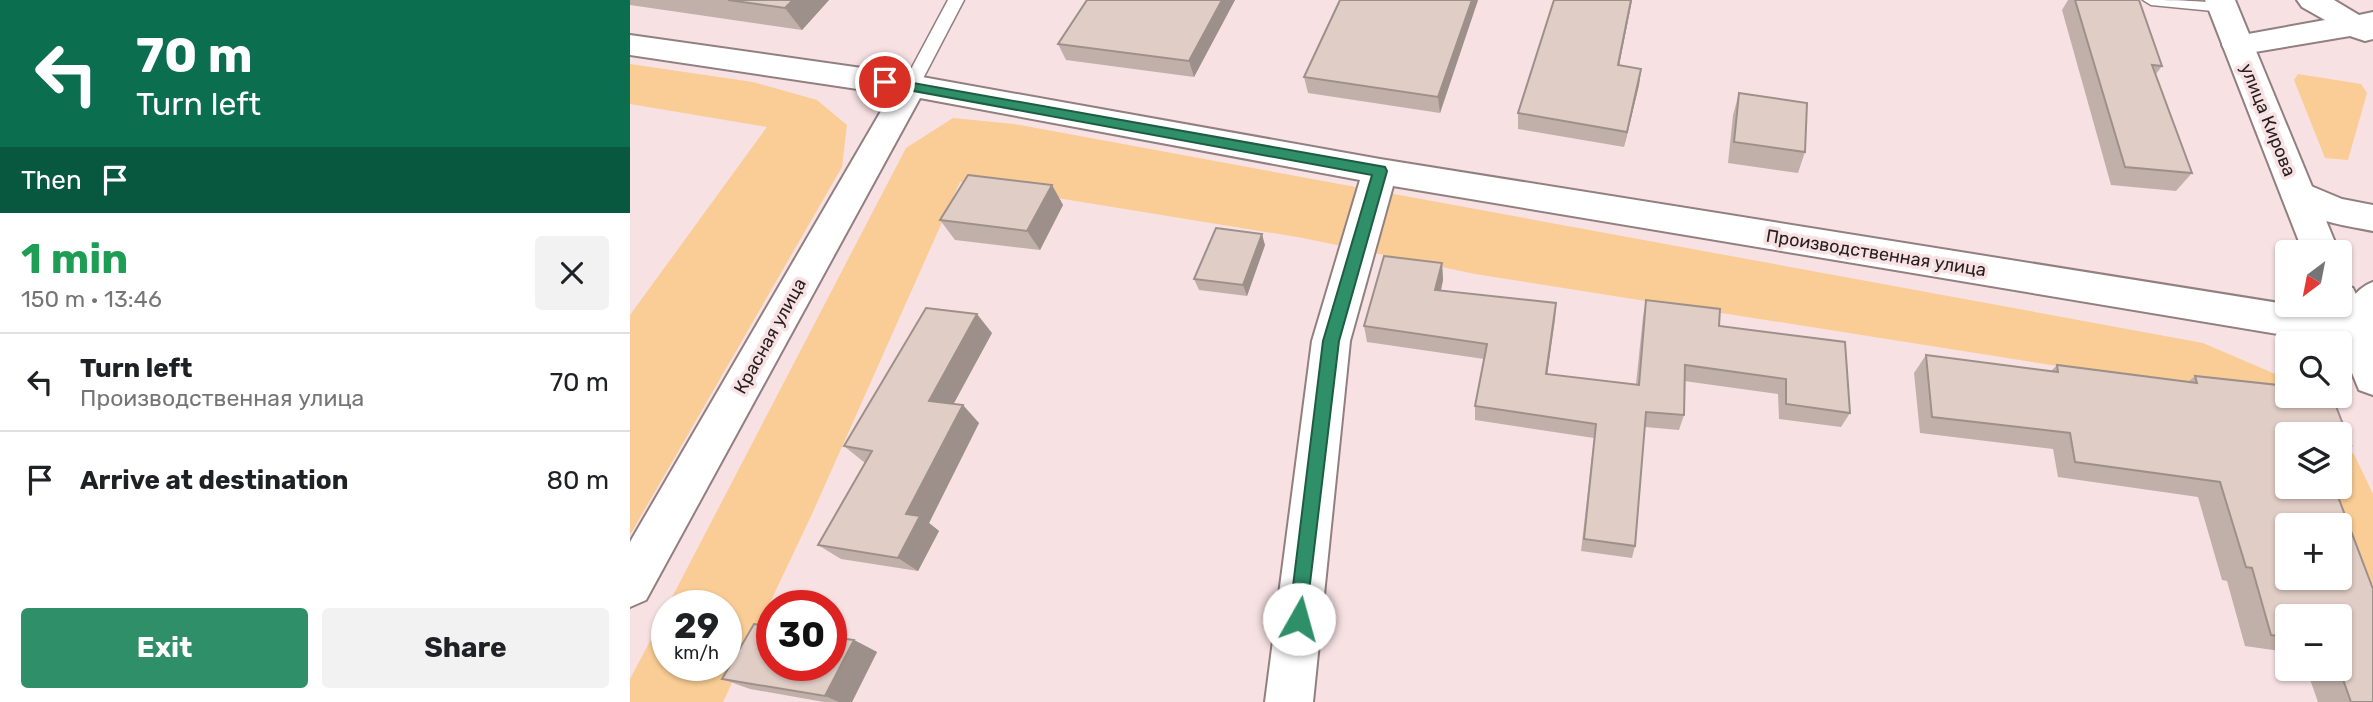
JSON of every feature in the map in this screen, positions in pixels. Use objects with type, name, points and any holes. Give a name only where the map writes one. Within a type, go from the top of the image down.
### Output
[{"type":"street","name":"улица Кирова","points":[[2312,0],[2369,30]]},
{"type":"street","name":"улица Кирова","points":[[2222,4],[2316,240]]},
{"type":"street","name":"улица Кирова","points":[[2237,45],[2369,30]]},
{"type":"street","name":"Производственная улица","points":[[630,45],[911,86],[1380,171],[2355,321]]},
{"type":"street","name":"Красная улица","points":[[630,586],[911,86]]},
{"type":"street","points":[[1289,702],[1331,341],[1380,171]]},
{"type":"street","name":"улица Кирова","points":[[2299,194],[2336,212],[2373,218]]},
{"type":"street","points":[[2373,297],[2355,321],[2373,378]]},
{"type":"lane","points":[[911,86],[956,0]]},
{"type":"lane","points":[[2151,0],[2222,4]]},
{"type":"shaded area","points":[[630,64],[753,82],[817,100],[847,125],[842,167],[630,535],[630,315],[767,127],[630,104]]},
{"type":"shaded area","points":[[2298,74],[2361,84],[2367,93],[2348,160],[2325,158],[2294,80]]},
{"type":"shaded area","points":[[953,118],[1014,124],[2203,343],[2275,374],[2275,400],[1475,274],[1303,238],[960,182],[776,590],[756,590],[756,632],[742,662],[742,590],[676,590],[906,148]]},
{"type":"shaded area","points":[[2352,452],[2373,494],[2373,597],[2352,547],[2352,513],[2338,513],[2332,499],[2352,499]]},
{"type":"shaded area","points":[[651,639],[651,681],[733,681],[723,702],[630,702],[630,679]]},
{"type":"building","points":[[728,0],[793,0],[785,8]]},
{"type":"building","points":[[1087,0],[1222,0],[1189,61],[1058,44]]},
{"type":"building","points":[[1340,0],[1472,0],[1438,97],[1304,77]]},
{"type":"building","points":[[1554,0],[1631,0],[1618,65],[1641,69],[1627,132],[1518,113]]},
{"type":"building","points":[[2075,0],[2139,0],[2162,66],[2152,65],[2192,173],[2125,167]]},
{"type":"building","points":[[1739,93],[1807,103],[1805,152],[1734,142]]},
{"type":"building","points":[[968,175],[1052,185],[1027,231],[940,220]]},
{"type":"building","points":[[1216,228],[1262,234],[1243,285],[1194,279]]},
{"type":"building","points":[[1384,256],[1442,263],[1435,290],[1556,303],[1546,374],[1639,385],[1646,300],[1720,309],[1719,326],[1845,342],[1850,413],[1786,404],[1786,379],[1685,365],[1684,415],[1646,412],[1635,546],[1584,539],[1596,424],[1475,406],[1487,344],[1364,326]]},
{"type":"building","points":[[926,308],[977,314],[929,401],[963,405],[906,514],[920,516],[898,558],[818,545],[872,451],[844,446]]},
{"type":"building","points":[[1926,355],[2058,372],[2057,365],[2197,383],[2195,376],[2275,385],[2275,408],[2337,408],[2342,422],[2275,422],[2275,499],[2339,499],[2344,513],[2275,513],[2275,590],[2352,590],[2352,534],[2373,589],[2373,702],[2351,702],[2344,681],[2352,681],[2352,604],[2275,604],[2275,636],[2271,635],[2252,568],[2246,567],[2220,482],[2075,462],[2070,433],[1932,417]]},
{"type":"building","points":[[756,624],[756,681],[833,681],[825,696],[734,681],[742,681],[742,645]]},
{"type":"building","points":[[847,639],[854,640],[847,654]]},
{"type":"route","points":[[885,82],[1380,171],[1331,341],[1299,619]]}]
